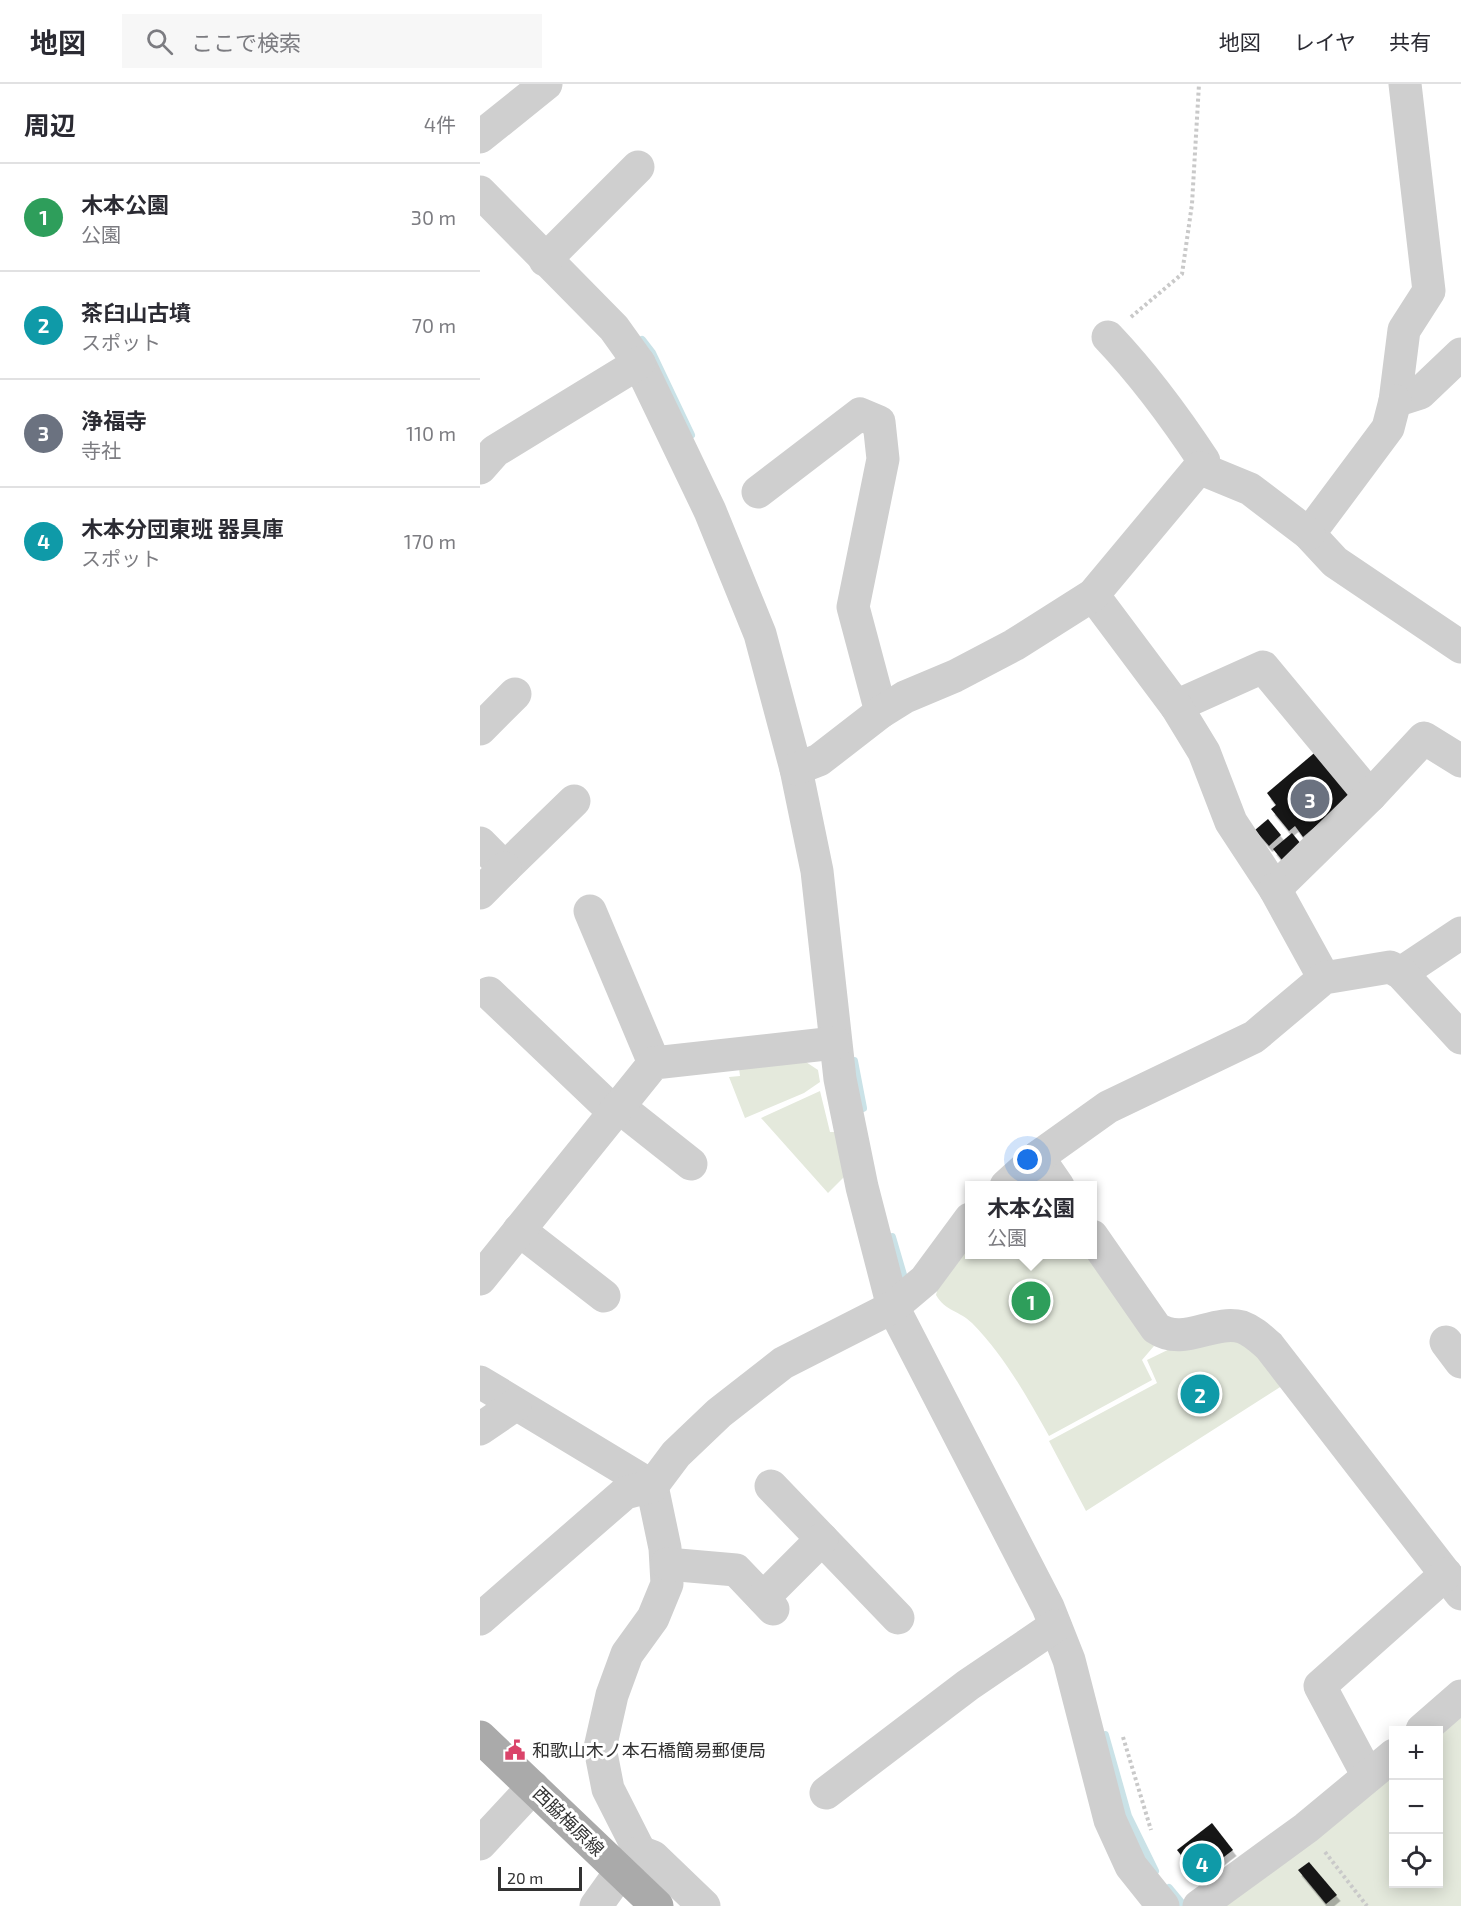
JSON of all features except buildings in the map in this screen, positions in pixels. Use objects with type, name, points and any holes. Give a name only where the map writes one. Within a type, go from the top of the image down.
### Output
[{"type":"main road","name":"西脇梅原線","points":[[480,1737],[533,1787],[630,1862],[657,1906]]},
{"type":"street","points":[[480,136],[546,84]]},
{"type":"street","points":[[1309,534],[1388,428],[1395,401],[1404,330],[1429,291],[1405,84]]},
{"type":"street","points":[[553,252],[638,167]]},
{"type":"street","points":[[480,192],[553,252],[639,363],[710,511],[760,634],[807,765],[835,1044],[862,1187],[893,1307],[988,1489],[1055,1626],[1069,1660],[1110,1820],[1131,1866],[1164,1906]]},
{"type":"street","points":[[807,765],[905,697],[955,676],[1014,645],[1093,595],[1199,468],[1204,460],[1176,418],[1138,369],[1108,338]]},
{"type":"street","points":[[1395,401],[1420,393],[1461,354]]},
{"type":"street","points":[[480,468],[495,451],[639,363]]},
{"type":"street","points":[[758,492],[860,414],[879,422],[883,459],[853,607],[881,712]]},
{"type":"street","points":[[1199,468],[1250,489],[1309,534],[1335,562],[1461,647]]},
{"type":"street","points":[[1093,595],[1176,706],[1204,752],[1231,822],[1275,889],[1324,978]]},
{"type":"street","points":[[1176,706],[1263,667],[1370,796]]},
{"type":"street","points":[[480,729],[515,694]]},
{"type":"street","points":[[1275,889],[1370,796],[1424,738],[1461,761]]},
{"type":"street","points":[[480,893],[574,801]]},
{"type":"street","points":[[480,843],[505,868]]},
{"type":"street","points":[[590,911],[654,1063]]},
{"type":"street","points":[[1401,973],[1461,933]]},
{"type":"street","points":[[1011,1181],[1038,1157],[1108,1107],[1254,1037],[1324,978],[1390,967],[1401,973],[1461,1038]]},
{"type":"street","points":[[489,993],[616,1109],[691,1164]]},
{"type":"street","points":[[480,1279],[654,1063],[835,1044]]},
{"type":"street","points":[[1038,1157],[1055,1181]]},
{"type":"street","points":[[480,1619],[625,1493],[652,1486],[676,1454],[719,1413],[783,1363],[893,1307],[925,1280],[965,1225]]},
{"type":"street","points":[[519,1230],[604,1296]]},
{"type":"street","points":[[1097,1243],[1156,1328],[1166,1335],[1177,1336],[1234,1325],[1245,1328],[1269,1346],[1453,1584],[1391,1624],[1320,1686],[1368,1776]]},
{"type":"street","points":[[480,1382],[652,1486],[667,1564],[667,1584],[653,1618],[627,1654],[612,1695],[600,1748],[608,1789],[630,1862]]},
{"type":"street","points":[[480,1429],[515,1405]]},
{"type":"street","points":[[771,1486],[898,1618]]},
{"type":"street","points":[[667,1564],[736,1570],[768,1604],[822,1539]]},
{"type":"street","points":[[826,1793],[968,1685],[1055,1626]]},
{"type":"street","points":[[1428,1726],[1461,1696]]},
{"type":"street","points":[[1206,1901],[1306,1828],[1389,1759]]},
{"type":"street","points":[[480,1844],[533,1787]]},
{"type":"street","points":[[596,1906],[630,1862],[653,1857],[704,1906]]},
{"type":"path","points":[[1108,338],[1182,274],[1192,204],[1199,84]]},
{"type":"path","points":[[1306,1828],[1367,1906]]},
{"type":"shaded area","points":[[806,1062],[818,1070],[820,1082],[804,1093],[745,1118],[729,1077],[740,1076],[739,1068]]},
{"type":"shaded area","points":[[820,1091],[830,1132],[836,1132],[848,1173],[828,1193],[761,1118]]},
{"type":"shaded area","points":[[965,1243],[965,1259],[1095,1259],[1154,1346],[1142,1360],[1152,1380],[1049,1436],[995,1349],[972,1323],[948,1308],[936,1295],[940,1279]]},
{"type":"shaded area","points":[[1233,1332],[1285,1384],[1086,1511],[1049,1441],[1157,1383],[1147,1360],[1180,1344]]},
{"type":"shaded area","points":[[1461,1710],[1461,1906],[1224,1906],[1389,1769],[1389,1888],[1443,1888],[1443,1726]]},
{"type":"waterway","points":[[642,340],[652,353],[691,435]]},
{"type":"waterway","points":[[854,1061],[863,1108]]},
{"type":"waterway","points":[[892,1237],[906,1285]]},
{"type":"waterway","points":[[1105,1735],[1128,1816],[1155,1871]]},
{"type":"waterway","points":[[1169,1888],[1184,1906]]},
{"type":"place","name":"浄福寺","points":[[1310,799]]},
{"type":"place","name":"木本公園","points":[[1031,1301]]},
{"type":"place","name":"茶臼山古墳","points":[[1200,1394]]},
{"type":"place","name":"和歌山木ノ本石橋簡易郵便局","points":[[515,1750]]},
{"type":"place","name":"木本分団東班 器具庫","points":[[1202,1863]]}]
